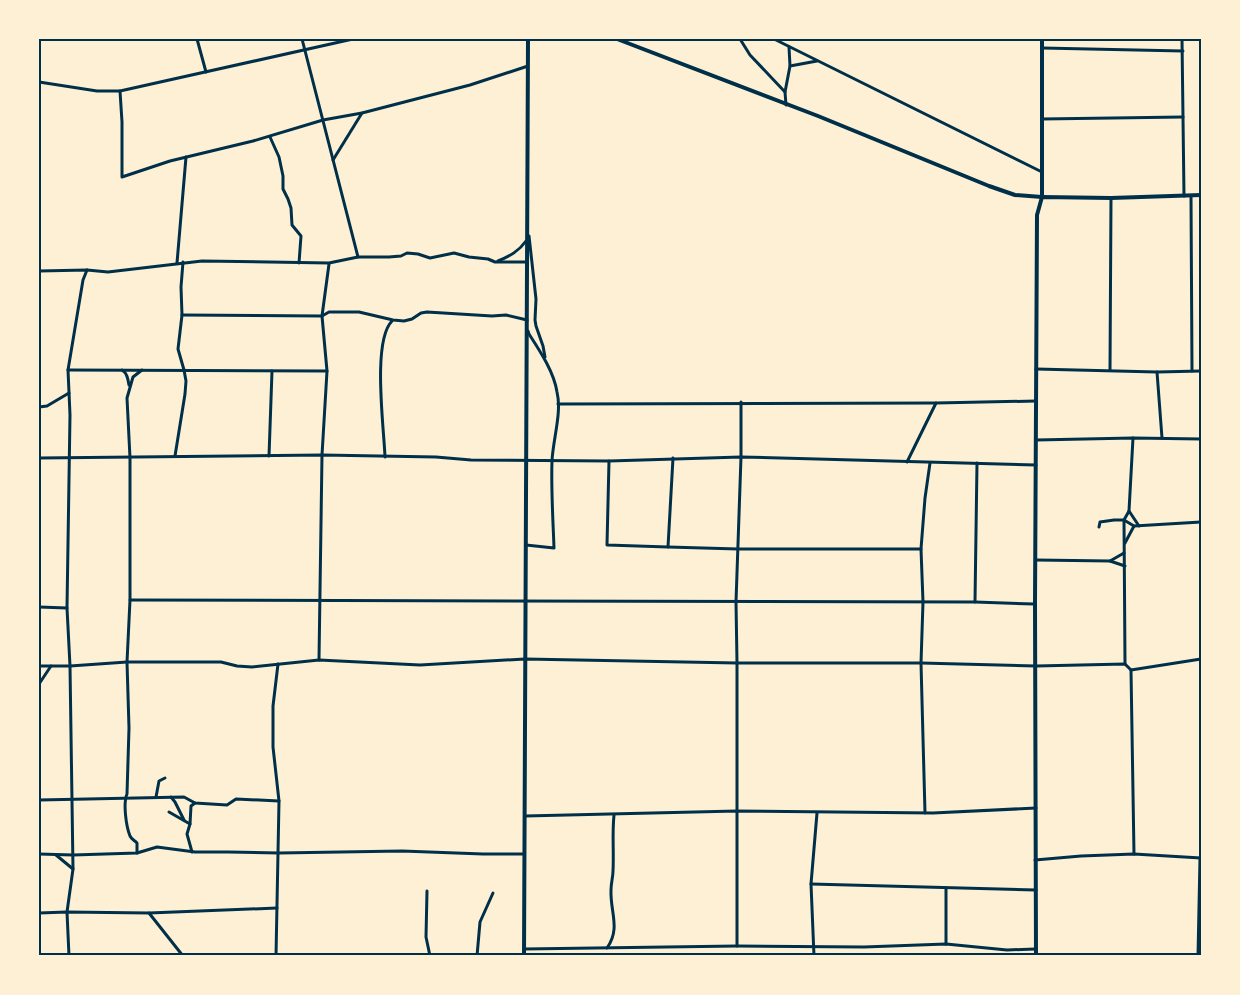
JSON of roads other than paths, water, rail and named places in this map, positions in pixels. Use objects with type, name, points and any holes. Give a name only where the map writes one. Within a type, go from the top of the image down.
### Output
[{"type":"street","points":[[197,39],[206,72]]},
{"type":"street","points":[[302,39],[358,257]]},
{"type":"street","points":[[39,82],[97,92],[120,91],[353,39]]},
{"type":"street","points":[[524,956],[528,39]]},
{"type":"street","points":[[617,39],[1015,195],[1111,198],[1201,195]]},
{"type":"street","points":[[740,39],[750,55],[785,92]]},
{"type":"street","points":[[774,39],[1042,172]]},
{"type":"street","points":[[1036,956],[1037,215],[1042,196],[1042,39]]},
{"type":"street","points":[[1182,39],[1184,196]]},
{"type":"street","points":[[786,105],[785,92],[790,66],[789,47]]},
{"type":"street","points":[[1042,48],[1183,51]]},
{"type":"street","points":[[790,66],[819,61]]},
{"type":"street","points":[[120,91],[123,132],[122,177],[186,156],[470,85],[528,66]]},
{"type":"street","points":[[333,160],[362,112]]},
{"type":"street","points":[[1042,119],[1183,117]]},
{"type":"street","points":[[270,136],[279,157],[283,189],[291,208],[292,225],[301,236],[299,263]]},
{"type":"street","points":[[177,263],[186,156]]},
{"type":"street","points":[[1191,196],[1192,371]]},
{"type":"street","points":[[1110,370],[1111,198]]},
{"type":"street","points":[[527,231],[535,289],[536,326],[543,346],[545,362]]},
{"type":"street","points":[[495,262],[515,253],[527,239]]},
{"type":"street","points":[[39,271],[108,272],[202,261],[329,264],[358,257],[389,257],[407,253],[430,258],[454,253],[495,262],[527,262]]},
{"type":"street","points":[[175,457],[186,381],[178,349],[182,315],[183,262]]},
{"type":"street","points":[[319,660],[322,455],[327,371],[322,316],[329,264]]},
{"type":"street","points":[[69,956],[67,912],[74,869],[67,608],[68,370],[83,280],[87,270]]},
{"type":"street","points":[[182,315],[322,316],[328,312],[359,312],[404,321],[427,312],[506,315],[527,320]]},
{"type":"street","points":[[386,457],[380,367],[386,328],[393,320]]},
{"type":"street","points":[[526,544],[554,548],[552,460],[558,404],[557,391],[545,362],[529,334],[527,320]]},
{"type":"street","points":[[1036,369],[1201,371]]},
{"type":"street","points":[[68,370],[327,371]]},
{"type":"street","points":[[121,370],[128,378],[130,387]]},
{"type":"street","points":[[137,853],[137,843],[131,838],[127,823],[125,797],[127,794],[129,728],[127,662],[130,600],[130,458],[127,398],[133,377],[142,370]]},
{"type":"street","points":[[269,456],[272,370]]},
{"type":"street","points":[[1157,372],[1162,438]]},
{"type":"street","points":[[39,407],[47,406],[69,393]]},
{"type":"street","points":[[558,404],[1036,401]]},
{"type":"street","points":[[737,946],[736,602],[741,402]]},
{"type":"street","points":[[907,462],[936,402]]},
{"type":"street","points":[[1132,438],[1129,511],[1124,520],[1124,553],[1125,664],[1131,670],[1134,854]]},
{"type":"street","points":[[1036,440],[1201,439]]},
{"type":"street","points":[[39,458],[322,455],[436,457],[471,460],[609,460],[741,457],[1036,465]]},
{"type":"street","points":[[669,547],[673,458]]},
{"type":"street","points":[[609,460],[607,545],[738,549],[921,549]]},
{"type":"street","points":[[925,813],[921,549],[930,463]]},
{"type":"street","points":[[975,602],[977,463]]},
{"type":"street","points":[[1129,511],[1137,526]]},
{"type":"street","points":[[1099,526],[1100,522],[1114,520],[1124,520],[1137,526],[1201,522]]},
{"type":"street","points":[[1124,545],[1137,526]]},
{"type":"street","points":[[1110,561],[1124,553]]},
{"type":"street","points":[[1036,560],[1110,561],[1125,566]]},
{"type":"street","points":[[130,600],[1035,604]]},
{"type":"street","points":[[39,607],[67,608]]},
{"type":"street","points":[[39,666],[127,662],[221,662],[252,667],[319,660],[420,665],[525,659],[1036,666],[1125,664]]},
{"type":"street","points":[[1131,670],[1201,659]]},
{"type":"street","points":[[276,956],[279,801],[273,747],[273,706],[278,664]]},
{"type":"street","points":[[39,684],[51,666]]},
{"type":"street","points":[[156,797],[159,781],[165,778]]},
{"type":"street","points":[[171,797],[184,820]]},
{"type":"street","points":[[39,800],[184,797],[195,803],[227,805],[236,799],[279,801]]},
{"type":"street","points":[[192,852],[187,834],[191,806],[195,803]]},
{"type":"street","points":[[524,816],[737,812],[925,813],[1036,808]]},
{"type":"street","points":[[169,812],[190,824]]},
{"type":"street","points":[[814,956],[811,885],[817,813]]},
{"type":"street","points":[[607,948],[613,939],[614,915],[610,887],[613,873],[614,814]]},
{"type":"street","points":[[39,854],[137,853],[157,847],[192,852],[402,851],[524,854]]},
{"type":"street","points":[[1035,860],[1134,854],[1201,858],[1198,956]]},
{"type":"street","points":[[56,855],[74,869]]},
{"type":"street","points":[[811,885],[1036,890]]},
{"type":"street","points":[[946,888],[946,944]]},
{"type":"street","points":[[427,891],[426,937],[430,956]]},
{"type":"street","points":[[477,956],[480,922],[494,893]]},
{"type":"street","points":[[39,913],[149,913],[278,908]]},
{"type":"street","points":[[149,913],[183,956]]},
{"type":"street","points":[[524,949],[864,947],[946,944],[1007,950],[1035,950]]}]
